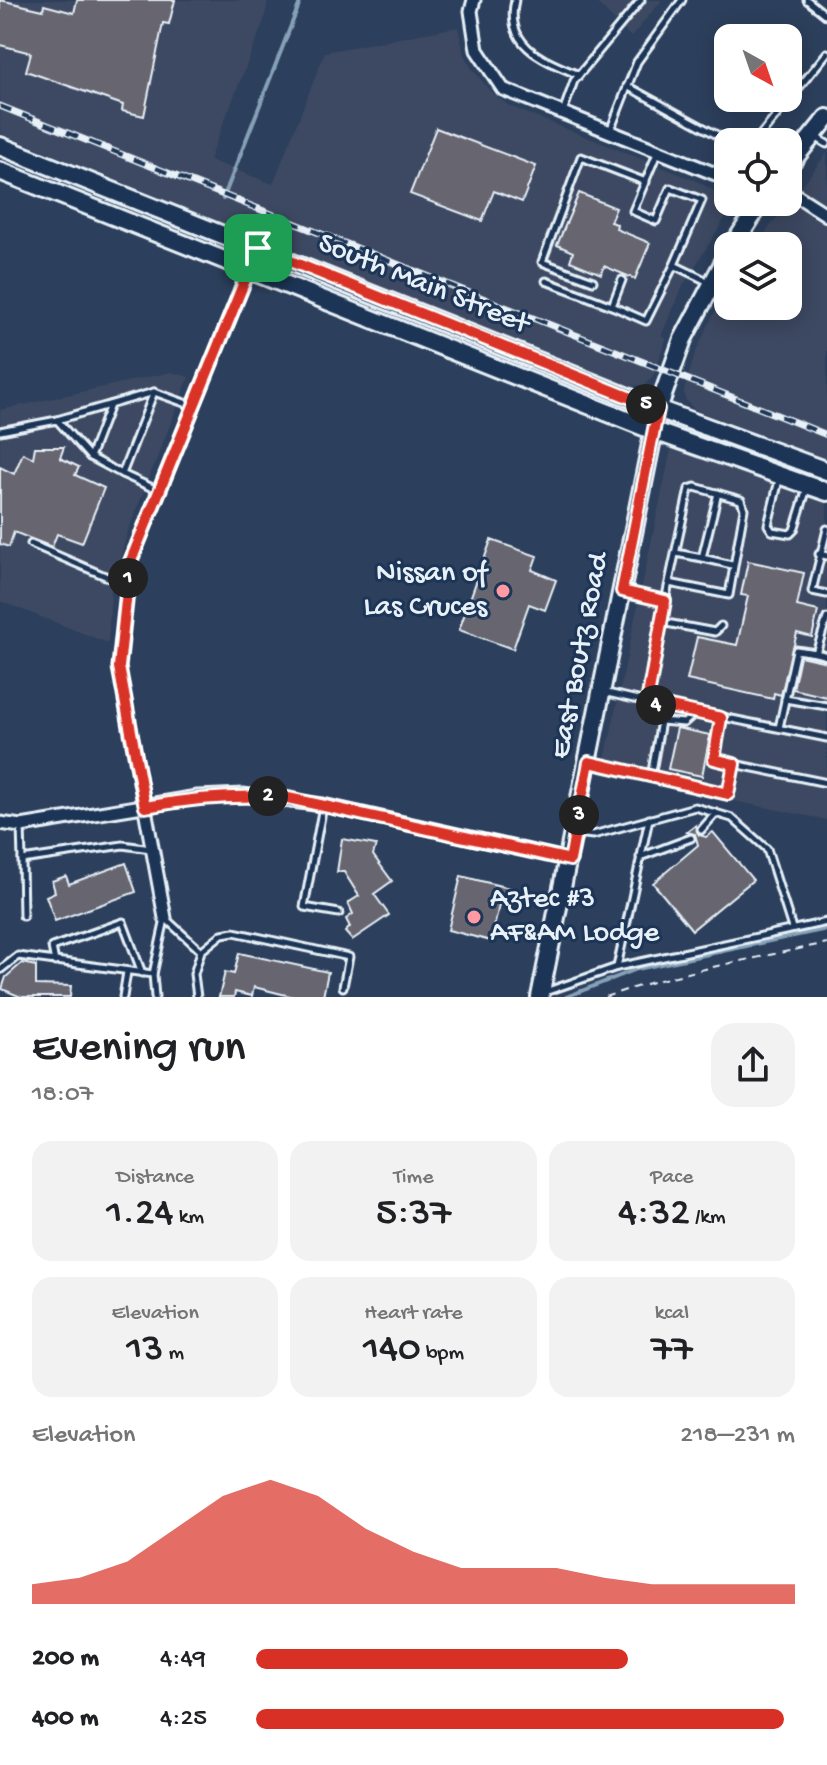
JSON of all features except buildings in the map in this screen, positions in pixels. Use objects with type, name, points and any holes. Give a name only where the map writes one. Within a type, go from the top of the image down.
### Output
[{"type":"main road","points":[[802,155],[820,140],[827,118]]},
{"type":"main road","name":"South Main Street","points":[[0,146],[658,409],[827,471]]},
{"type":"main road","name":"South Main Street","points":[[0,171],[654,431],[827,492]]},
{"type":"main road","name":"East Boutz Road","points":[[538,996],[570,860],[658,409],[670,373],[714,277]]},
{"type":"street","points":[[474,0],[471,11],[477,50],[503,89],[714,174]]},
{"type":"street","points":[[802,199],[827,215]]},
{"type":"street","points":[[165,918],[119,667],[130,563],[258,248]]},
{"type":"street","points":[[0,823],[21,826],[197,797],[243,795],[323,805],[570,860]]},
{"type":"lane","points":[[515,0],[511,15],[519,41],[531,53],[579,75]]},
{"type":"lane","points":[[563,113],[579,75],[641,0]]},
{"type":"lane","points":[[610,132],[627,86],[656,33],[682,0]]},
{"type":"lane","points":[[807,0],[827,16]]},
{"type":"lane","points":[[766,128],[827,53]]},
{"type":"lane","points":[[627,86],[714,133]]},
{"type":"lane","points":[[546,281],[646,321],[702,200],[670,188],[656,221],[633,211],[658,151]]},
{"type":"lane","points":[[593,281],[542,262],[581,157],[646,182]]},
{"type":"lane","points":[[674,265],[710,283]]},
{"type":"lane","points":[[612,306],[622,280]]},
{"type":"lane","points":[[0,431],[57,420],[154,392],[194,407]]},
{"type":"lane","points":[[122,474],[154,392]]},
{"type":"lane","points":[[90,457],[110,404]]},
{"type":"lane","points":[[57,420],[90,457],[159,491]]},
{"type":"lane","points":[[780,475],[768,525],[772,531],[790,534],[794,530],[808,485]]},
{"type":"lane","points":[[647,702],[689,489],[695,487],[741,500],[744,509],[727,605]]},
{"type":"lane","points":[[702,558],[718,493]]},
{"type":"lane","points":[[827,529],[812,591],[827,594]]},
{"type":"lane","points":[[31,544],[127,586]]},
{"type":"lane","points":[[676,553],[732,565]]},
{"type":"lane","points":[[819,554],[827,556]]},
{"type":"lane","points":[[669,583],[729,595]]},
{"type":"lane","points":[[622,591],[665,601]]},
{"type":"lane","points":[[816,653],[827,620]]},
{"type":"lane","points":[[661,622],[715,632],[721,626]]},
{"type":"lane","points":[[779,728],[796,650],[827,656]]},
{"type":"lane","points":[[603,692],[827,738]]},
{"type":"lane","points":[[785,699],[827,706]]},
{"type":"lane","points":[[651,777],[661,721],[684,723],[695,713]]},
{"type":"lane","points":[[721,718],[714,759],[827,783]]},
{"type":"lane","points":[[589,762],[728,794],[734,764]]},
{"type":"lane","points":[[323,805],[304,907],[339,913]]},
{"type":"lane","points":[[575,833],[593,835],[695,807],[732,818],[767,849],[792,928]]},
{"type":"lane","points":[[701,830],[716,813]]},
{"type":"lane","points":[[617,967],[649,819]]},
{"type":"lane","points":[[21,826],[23,916]]},
{"type":"lane","points":[[640,857],[691,838]]},
{"type":"lane","points":[[22,860],[123,845],[152,849]]},
{"type":"lane","points":[[165,918],[201,951]]},
{"type":"lane","points":[[155,997],[153,974],[165,918]]},
{"type":"lane","points":[[55,962],[52,947],[123,922],[142,973]]},
{"type":"lane","points":[[538,996],[617,967],[827,922]]},
{"type":"lane","points":[[197,997],[194,974],[201,951],[222,934],[234,932],[349,957],[343,987]]},
{"type":"lane","points":[[0,970],[18,956],[153,974]]},
{"type":"lane","points":[[123,997],[127,972]]},
{"type":"path","points":[[605,997],[664,977],[747,963],[827,943]]},
{"type":"shaded area","points":[[0,0],[268,0],[264,21],[209,160],[273,184],[325,52],[458,27],[464,55],[473,70],[491,92],[509,106],[699,182],[714,191],[714,216],[726,216],[684,284],[661,336],[666,339],[654,374],[645,385],[627,386],[0,133]]},
{"type":"shaded area","points":[[594,0],[662,0],[631,37]]},
{"type":"shaded area","points":[[827,153],[827,461],[694,409],[685,399],[684,391],[695,354],[714,314],[714,320],[802,320],[802,232],[766,232],[778,216],[802,216],[802,185]]},
{"type":"shaded area","points":[[171,372],[189,377],[128,531],[111,592],[108,643],[0,601],[0,410]]},
{"type":"shaded area","points":[[673,440],[827,501],[827,820],[602,774]]},
{"type":"waterway","points":[[223,199],[301,0]]},
{"type":"waterway","points":[[566,997],[637,969],[827,929]]},
{"type":"railway","points":[[0,106],[827,435]]},
{"type":"place","name":"Nissan of Las Cruces","points":[[503,591]]},
{"type":"place","name":"Aztec #3 AF&AM Lodge","points":[[474,917]]},
{"type":"route","points":[[258,248],[658,409],[622,591],[665,601],[647,702],[721,718],[714,759],[734,764],[728,794],[589,762],[570,860],[288,798],[243,795],[197,797],[145,807],[119,667],[130,563],[258,248]]}]
